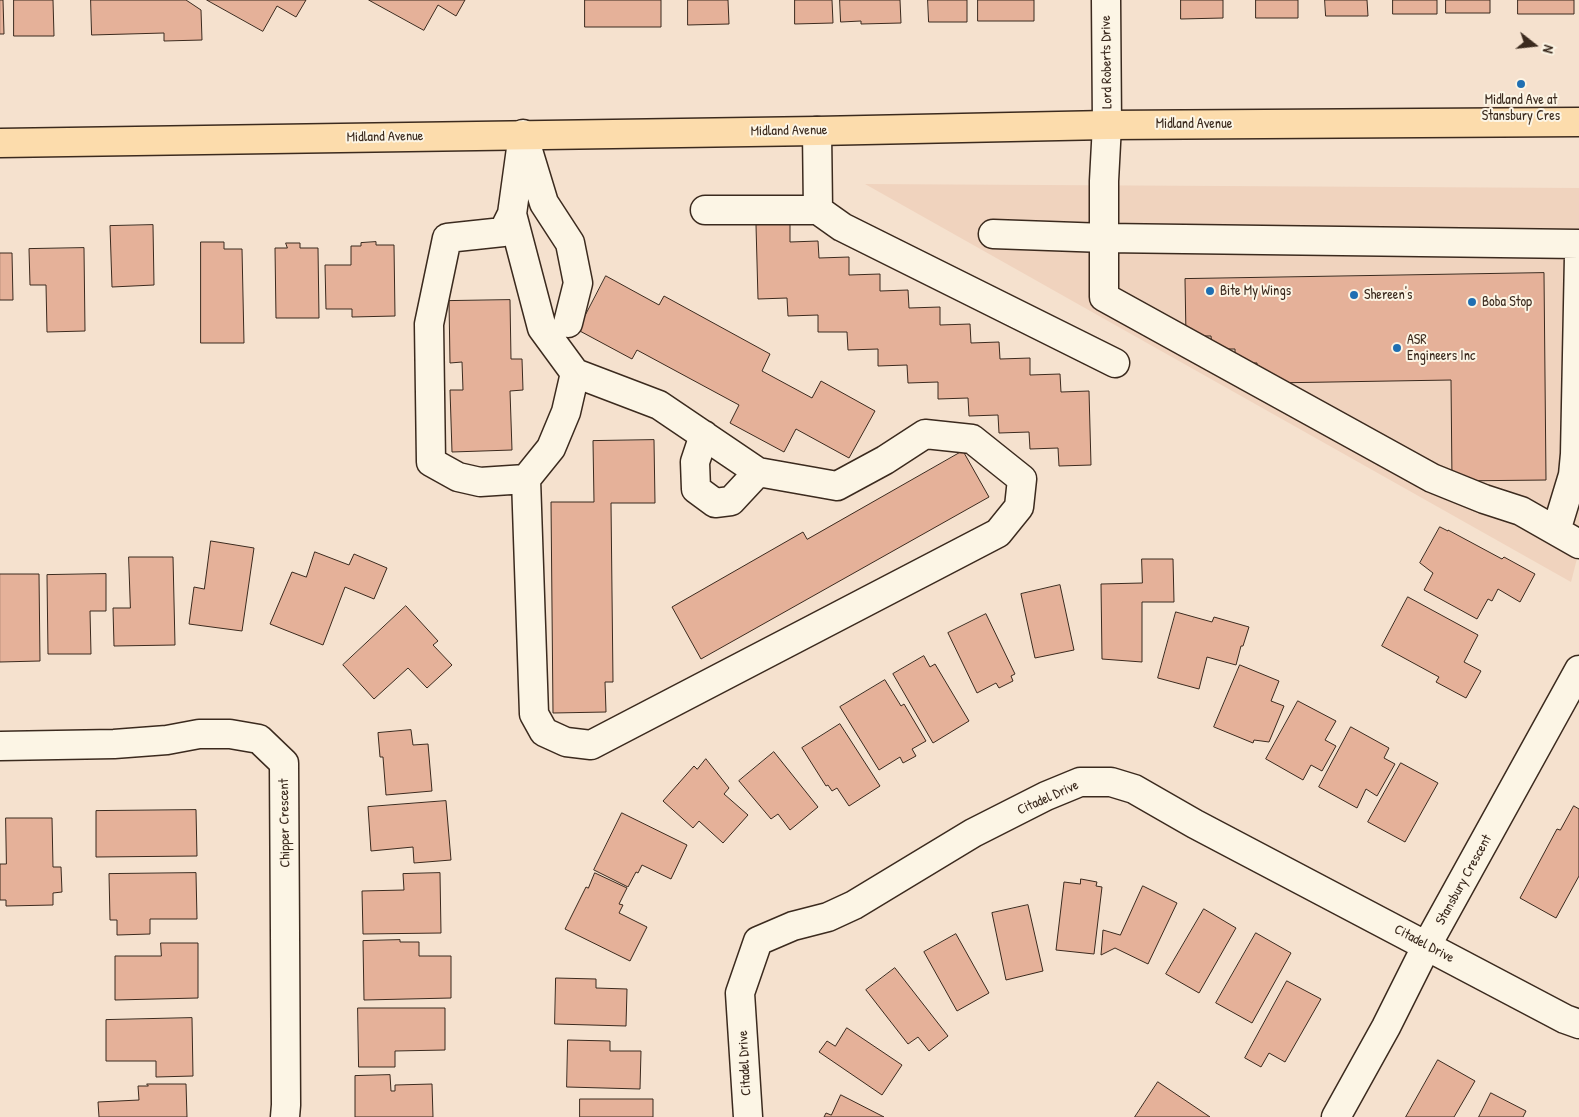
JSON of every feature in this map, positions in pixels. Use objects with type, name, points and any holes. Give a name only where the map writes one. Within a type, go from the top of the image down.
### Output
[{"type":"main road","name":"Midland Avenue","points":[[0,143],[817,131],[1107,124],[1579,122]]},
{"type":"street","name":"Lord Roberts Drive","points":[[1106,0],[1107,124],[1104,181],[1104,297],[1432,478],[1484,499],[1521,511],[1556,531]]},
{"type":"street","points":[[817,131],[818,210]]},
{"type":"street","points":[[523,134],[512,214],[503,232],[447,238],[430,324],[431,462],[458,477],[480,482],[526,479]]},
{"type":"street","points":[[523,134],[544,203],[570,243],[578,283],[568,323]]},
{"type":"street","points":[[705,210],[818,210],[842,227],[1115,363]]},
{"type":"street","points":[[512,214],[542,328],[575,373],[659,405],[758,472],[837,486],[885,460],[925,434],[972,439],[1022,479],[1019,507],[998,533],[591,745],[566,742],[544,732],[534,714],[526,479],[551,448],[566,412],[575,373]]},
{"type":"street","points":[[993,234],[1105,238],[1579,244]]},
{"type":"street","points":[[1579,256],[1575,454],[1573,475],[1556,531],[1579,544]]},
{"type":"street","points":[[704,435],[695,462],[696,489],[715,503],[731,501],[758,472]]},
{"type":"street","name":"Stansbury Crescent","points":[[1336,1117],[1386,1027],[1427,945],[1579,670]]},
{"type":"street","name":"Chipper Crescent","points":[[0,746],[114,744],[167,740],[199,734],[230,734],[259,739],[284,763],[286,1076],[284,1117]]},
{"type":"street","name":"Citadel Drive","points":[[748,1117],[740,994],[758,941],[793,926],[828,917],[854,905],[973,833],[1046,796],[1080,782],[1111,782],[1134,789],[1195,824],[1427,945],[1499,985],[1579,1024]]},
{"type":"shaded area","points":[[865,184],[1579,188],[1579,551],[1571,582]]},
{"type":"building","points":[[0,0],[3,0],[4,34],[0,34]]},
{"type":"building","points":[[14,0],[53,0],[54,36],[14,36]]},
{"type":"building","points":[[91,0],[186,0],[201,10],[202,40],[164,41],[164,33],[92,35]]},
{"type":"building","points":[[207,0],[306,0],[296,17],[277,6],[263,31]]},
{"type":"building","points":[[369,0],[465,0],[456,16],[438,5],[424,30]]},
{"type":"building","points":[[585,0],[661,0],[661,27],[585,27]]},
{"type":"building","points":[[688,0],[728,0],[729,24],[688,25]]},
{"type":"building","points":[[795,0],[832,0],[833,23],[795,24]]},
{"type":"building","points":[[840,0],[900,0],[901,23],[861,24],[861,21],[841,22]]},
{"type":"building","points":[[928,0],[967,0],[967,22],[929,22]]},
{"type":"building","points":[[978,0],[1034,0],[1034,21],[978,21]]},
{"type":"building","points":[[1181,0],[1223,0],[1223,18],[1181,19]]},
{"type":"building","points":[[1256,0],[1298,0],[1298,18],[1256,18]]},
{"type":"building","points":[[1325,0],[1367,0],[1368,16],[1326,16]]},
{"type":"building","points":[[1393,0],[1437,0],[1437,14],[1393,14]]},
{"type":"building","points":[[1446,0],[1490,0],[1490,13],[1446,13]]},
{"type":"building","points":[[1518,0],[1574,0],[1574,14],[1518,14]]},
{"type":"building","points":[[790,224],[790,242],[818,241],[819,258],[849,257],[849,275],[880,274],[880,291],[908,290],[909,308],[940,307],[940,325],[970,324],[971,343],[999,342],[1000,359],[1030,358],[1030,375],[1060,374],[1061,392],[1089,391],[1091,465],[1059,466],[1058,448],[1030,449],[1029,432],[999,433],[998,415],[969,416],[968,398],[938,399],[938,382],[908,383],[907,365],[878,366],[878,349],[848,350],[847,332],[818,332],[818,315],[788,316],[787,298],[758,299],[756,225]]},
{"type":"building","points":[[153,225],[154,285],[112,287],[110,226]]},
{"type":"building","points":[[201,242],[224,242],[224,249],[242,249],[244,343],[201,343]]},
{"type":"building","points":[[376,242],[376,245],[394,245],[395,316],[352,317],[352,309],[326,309],[325,265],[351,265],[351,246],[361,246],[361,243]]},
{"type":"building","points":[[286,243],[300,243],[300,248],[318,248],[319,318],[276,318],[275,248],[287,248]]},
{"type":"building","points":[[84,248],[85,331],[47,332],[46,285],[30,285],[29,249]]},
{"type":"building","points":[[0,253],[12,253],[13,300],[0,300]]},
{"type":"building","points":[[1544,273],[1546,480],[1452,481],[1451,380],[1271,383],[1257,375],[1257,363],[1235,363],[1235,349],[1212,349],[1211,336],[1186,336],[1185,279]]},
{"type":"building","points":[[606,276],[659,305],[664,296],[770,354],[762,371],[812,398],[821,381],[875,411],[849,458],[796,429],[784,452],[730,423],[739,405],[637,350],[632,359],[578,330]]},
{"type":"building","points":[[510,300],[511,359],[522,359],[523,390],[510,391],[512,450],[452,452],[450,390],[463,390],[462,362],[450,363],[449,301]]},
{"type":"building","points":[[654,440],[655,503],[611,503],[613,682],[605,682],[606,712],[553,713],[551,502],[594,502],[593,441]]},
{"type":"building","points":[[963,451],[989,497],[701,659],[672,607],[803,532],[807,539]]},
{"type":"building","points":[[1440,527],[1535,574],[1520,602],[1498,589],[1492,601],[1488,599],[1477,619],[1424,590],[1433,573],[1420,563]]},
{"type":"building","points":[[211,541],[254,548],[242,631],[189,624],[194,587],[204,589]]},
{"type":"building","points":[[315,552],[349,565],[354,554],[387,568],[374,599],[345,587],[323,645],[270,624],[292,572],[306,577]]},
{"type":"building","points":[[129,557],[173,557],[175,645],[114,646],[113,608],[130,608]]},
{"type":"building","points":[[1142,559],[1173,559],[1174,602],[1142,602],[1142,662],[1102,659],[1101,584],[1142,583]]},
{"type":"building","points":[[0,574],[39,574],[40,661],[0,662]]},
{"type":"building","points":[[106,574],[106,611],[90,611],[91,654],[48,654],[47,575]]},
{"type":"building","points":[[1060,585],[1074,650],[1035,658],[1021,594]]},
{"type":"building","points":[[1408,597],[1478,635],[1464,662],[1481,671],[1466,698],[1436,682],[1439,677],[1382,646]]},
{"type":"building","points":[[406,606],[438,641],[433,645],[452,665],[427,688],[408,668],[374,699],[343,665]]},
{"type":"building","points":[[1176,612],[1212,622],[1214,617],[1249,627],[1236,665],[1207,657],[1199,689],[1158,678]]},
{"type":"building","points":[[986,614],[1015,674],[1011,676],[1013,681],[999,688],[996,683],[977,693],[948,633]]},
{"type":"building","points":[[924,656],[930,667],[935,664],[969,721],[933,743],[893,674]]},
{"type":"building","points":[[1240,665],[1279,681],[1271,701],[1284,706],[1269,742],[1254,740],[1253,743],[1214,727]]},
{"type":"building","points":[[885,680],[901,706],[904,704],[926,741],[912,749],[916,756],[903,763],[900,757],[879,770],[840,707]]},
{"type":"building","points":[[1298,701],[1336,721],[1325,740],[1336,746],[1322,771],[1311,765],[1303,780],[1266,759]]},
{"type":"building","points":[[840,724],[880,786],[849,806],[837,788],[832,791],[828,785],[826,786],[802,748]]},
{"type":"building","points":[[1351,727],[1389,748],[1384,758],[1395,764],[1377,796],[1366,789],[1357,808],[1319,787]]},
{"type":"building","points":[[411,730],[413,745],[428,744],[432,791],[386,795],[383,757],[380,757],[378,733]]},
{"type":"building","points":[[774,752],[818,807],[790,830],[778,814],[771,819],[739,781]]},
{"type":"building","points":[[706,759],[729,788],[724,794],[748,815],[723,843],[699,821],[693,828],[663,801],[694,766],[697,769]]},
{"type":"building","points":[[1401,763],[1438,783],[1405,842],[1368,822]]},
{"type":"building","points":[[446,801],[451,860],[414,863],[413,847],[371,851],[368,807]]},
{"type":"building","points":[[1574,806],[1579,809],[1579,876],[1556,918],[1520,898],[1557,829],[1560,830]]},
{"type":"building","points":[[196,810],[197,856],[96,857],[96,811]]},
{"type":"building","points":[[622,813],[687,845],[671,879],[642,865],[628,887],[594,870]]},
{"type":"building","points":[[6,818],[52,818],[53,867],[61,867],[62,892],[53,893],[53,905],[6,906],[6,900],[0,900],[0,864],[6,864]]},
{"type":"building","points":[[196,873],[197,919],[150,919],[150,934],[117,935],[117,920],[110,920],[109,874]]},
{"type":"building","points":[[440,873],[441,933],[363,934],[362,891],[404,890],[403,874]]},
{"type":"building","points":[[595,873],[627,888],[619,904],[623,905],[619,913],[647,927],[630,961],[565,929]]},
{"type":"building","points":[[1081,879],[1097,882],[1096,886],[1102,887],[1094,954],[1056,950],[1064,882],[1080,884]]},
{"type":"building","points":[[1143,886],[1177,903],[1148,964],[1115,948],[1101,955],[1103,930],[1120,935]]},
{"type":"building","points":[[1028,905],[1043,971],[1006,980],[992,913]]},
{"type":"building","points":[[1204,909],[1236,928],[1199,993],[1166,974]]},
{"type":"building","points":[[1256,933],[1291,953],[1252,1023],[1216,1003]]},
{"type":"building","points":[[956,934],[989,993],[957,1011],[924,952]]},
{"type":"building","points":[[400,940],[400,942],[419,942],[419,956],[451,956],[451,998],[364,1000],[363,941]]},
{"type":"building","points":[[161,943],[198,943],[198,998],[115,1000],[115,956],[161,956]]},
{"type":"building","points":[[895,968],[948,1036],[929,1051],[918,1037],[908,1044],[866,990]]},
{"type":"building","points":[[556,978],[596,979],[596,988],[627,989],[626,1026],[555,1024]]},
{"type":"building","points":[[1287,981],[1321,999],[1285,1062],[1269,1053],[1261,1067],[1245,1058]]},
{"type":"building","points":[[358,1008],[445,1008],[445,1050],[395,1051],[395,1067],[359,1067]]},
{"type":"building","points":[[192,1018],[193,1076],[156,1077],[156,1061],[106,1061],[106,1020]]},
{"type":"building","points":[[847,1028],[902,1065],[882,1095],[819,1052],[827,1041],[835,1046]]},
{"type":"building","points":[[568,1040],[610,1041],[610,1051],[641,1051],[640,1089],[567,1087]]},
{"type":"building","points":[[1438,1060],[1475,1081],[1454,1117],[1406,1117]]},
{"type":"building","points":[[390,1075],[391,1091],[395,1091],[395,1085],[432,1084],[433,1117],[355,1117],[355,1076]]},
{"type":"building","points":[[1158,1082],[1210,1117],[1135,1117]]},
{"type":"building","points":[[147,1084],[186,1084],[187,1117],[99,1117],[98,1102],[139,1100],[138,1086],[148,1086]]},
{"type":"building","points":[[1491,1093],[1526,1111],[1523,1117],[1479,1117]]},
{"type":"building","points":[[841,1095],[884,1117],[824,1117],[826,1113],[831,1115]]},
{"type":"building","points":[[580,1099],[653,1099],[653,1117],[580,1117]]},
{"type":"place","name":"Midland Ave at Stansbury Cres","points":[[1521,84]]},
{"type":"place","name":"Bite My Wings","points":[[1210,291]]},
{"type":"place","name":"Shereen's","points":[[1354,295]]},
{"type":"place","name":"Boba Stop","points":[[1472,302]]},
{"type":"place","name":"ASR Engineers Inc","points":[[1397,348]]}]
